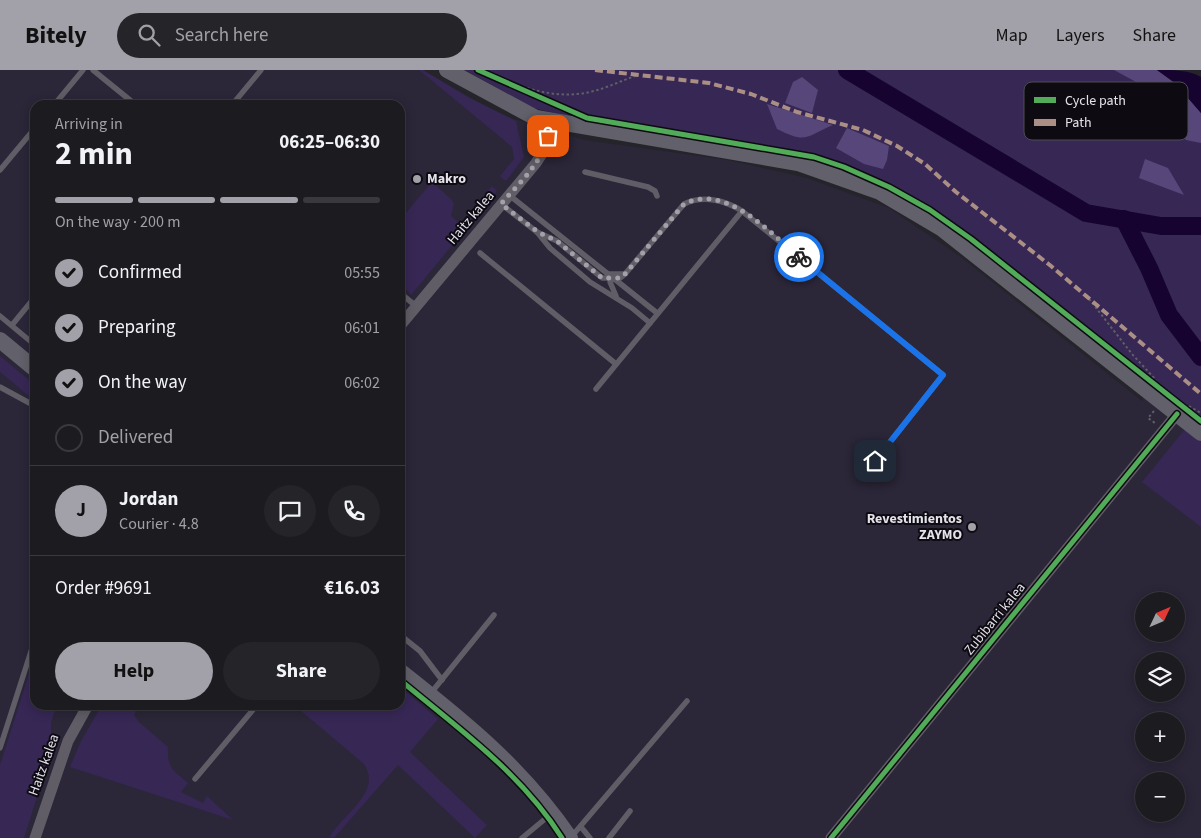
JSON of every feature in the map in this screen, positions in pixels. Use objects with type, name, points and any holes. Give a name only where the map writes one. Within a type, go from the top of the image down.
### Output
[{"type":"main road","points":[[446,70],[517,109],[551,122],[798,163],[880,192],[941,228],[1182,408],[1201,432]]},
{"type":"main road","points":[[0,340],[30,365]]},
{"type":"main road","points":[[405,675],[509,762],[553,813],[574,834]]},
{"type":"street","name":"Haitz kalea","points":[[405,319],[505,200],[544,149],[551,122]]},
{"type":"street","name":"Zubibarri kalea","points":[[831,838],[1182,408]]},
{"type":"street","name":"Haitz kalea","points":[[35,838],[68,741],[85,710]]},
{"type":"lane","points":[[58,100],[83,70]]},
{"type":"lane","points":[[93,70],[130,100]]},
{"type":"lane","points":[[236,100],[261,70]]},
{"type":"lane","points":[[0,170],[30,134]]},
{"type":"lane","points":[[585,172],[648,186],[658,196]]},
{"type":"lane","points":[[538,232],[557,241],[602,278],[612,275],[620,278],[684,204],[694,199],[703,198],[733,205],[742,211],[943,375],[875,461]]},
{"type":"lane","points":[[505,200],[538,232],[550,248],[590,282],[622,302],[650,323]]},
{"type":"lane","points":[[505,200],[612,275],[657,313]]},
{"type":"lane","points":[[596,390],[742,211]]},
{"type":"lane","points":[[480,253],[616,364]]},
{"type":"lane","points":[[612,275],[610,282],[613,292],[622,302]]},
{"type":"lane","points":[[405,297],[416,306]]},
{"type":"lane","points":[[12,326],[30,303]]},
{"type":"lane","points":[[0,316],[30,341]]},
{"type":"lane","points":[[0,387],[30,403]]},
{"type":"lane","points":[[430,695],[494,614]]},
{"type":"lane","points":[[405,639],[420,651],[442,680]]},
{"type":"lane","points":[[0,748],[30,655]]},
{"type":"lane","points":[[590,838],[574,834],[686,701]]},
{"type":"lane","points":[[195,779],[253,710]]},
{"type":"lane","points":[[609,838],[630,811]]},
{"type":"lane","points":[[522,838],[553,813]]},
{"type":"path","points":[[478,70],[540,99]]},
{"type":"path","points":[[486,70],[523,87],[562,94],[596,91],[638,75]]},
{"type":"path","points":[[1086,295],[1132,354],[1156,380]]},
{"type":"path","points":[[1137,370],[1160,388]]},
{"type":"path","points":[[1182,408],[1201,413]]},
{"type":"path","points":[[1182,408],[1201,420]]},
{"type":"shaded area","points":[[0,70],[423,70],[490,109],[511,118],[584,140],[728,160],[807,178],[889,208],[961,257],[1142,401],[1150,378],[1201,418],[1201,838],[0,838]]},
{"type":"shaded area","points":[[419,70],[423,70],[468,97],[516,121],[524,157],[507,180],[500,176],[514,159],[512,147]]},
{"type":"shaded area","points":[[465,70],[1157,70],[1169,82],[1024,82],[1024,140],[1188,140],[1188,100],[1201,113],[1201,418],[951,222],[913,197],[873,175],[825,158],[785,149],[612,121],[569,110],[567,116],[533,108]]},
{"type":"shaded area","points":[[1114,70],[1157,70],[1174,82],[1136,82]]},
{"type":"shaded area","points":[[1157,70],[1175,70],[1201,77],[1201,113],[1188,98],[1188,82],[1174,82]]},
{"type":"shaded area","points":[[802,77],[818,90],[812,113],[785,103],[793,82]]},
{"type":"shaded area","points":[[1188,98],[1201,113],[1201,143],[1186,140],[1188,140]]},
{"type":"shaded area","points":[[767,104],[833,125],[806,137],[787,134],[777,129]]},
{"type":"shaded area","points":[[847,128],[889,146],[887,160],[883,169],[864,164],[836,148]]},
{"type":"shaded area","points":[[1145,159],[1168,168],[1184,195],[1139,178]]},
{"type":"shaded area","points":[[432,182],[452,200],[454,204],[451,216],[460,224],[492,186],[497,191],[411,295],[405,288],[405,214]]},
{"type":"shaded area","points":[[0,356],[30,381],[30,397],[0,372]]},
{"type":"shaded area","points":[[1185,429],[1201,442],[1201,527],[1142,482]]},
{"type":"shaded area","points":[[30,671],[30,710],[56,710],[51,724],[54,744],[24,838],[0,838],[0,765]]},
{"type":"shaded area","points":[[405,691],[438,719],[410,752],[487,825],[475,838],[398,765],[335,837],[329,838],[364,794],[368,785],[368,775],[364,764],[300,710],[405,710]]},
{"type":"shaded area","points":[[99,710],[136,710],[134,715],[139,722],[168,747],[172,768],[188,783],[181,792],[203,803],[207,796],[233,820],[70,767],[81,741]]},
{"type":"waterway","points":[[847,70],[1086,213],[1161,226],[1201,226]]},
{"type":"waterway","points":[[1124,219],[1149,268],[1169,315],[1201,357]]},
{"type":"marked path","points":[[595,70],[709,83],[751,94],[797,112],[863,130],[897,146],[925,164],[956,192],[1051,266],[1201,394]]},
{"type":"cycle path","points":[[478,70],[587,118],[814,157],[844,167],[889,187],[930,210],[971,239],[1201,421]]},
{"type":"cycle path","points":[[831,838],[1177,414]]},
{"type":"cycle path","points":[[405,684],[466,734],[508,772],[528,793],[562,838]]},
{"type":"way so far","points":[[548,136],[544,149],[536,163],[501,204],[538,232],[557,241],[602,278],[620,278],[630,269],[684,204],[694,199],[703,198],[733,205],[799,257]]},
{"type":"place","name":"Makro","points":[[417,179]]},
{"type":"place","name":"Revestimientos ZAYMO","points":[[972,527]]},
{"type":"route","points":[[799,257],[943,375],[875,461]]}]
